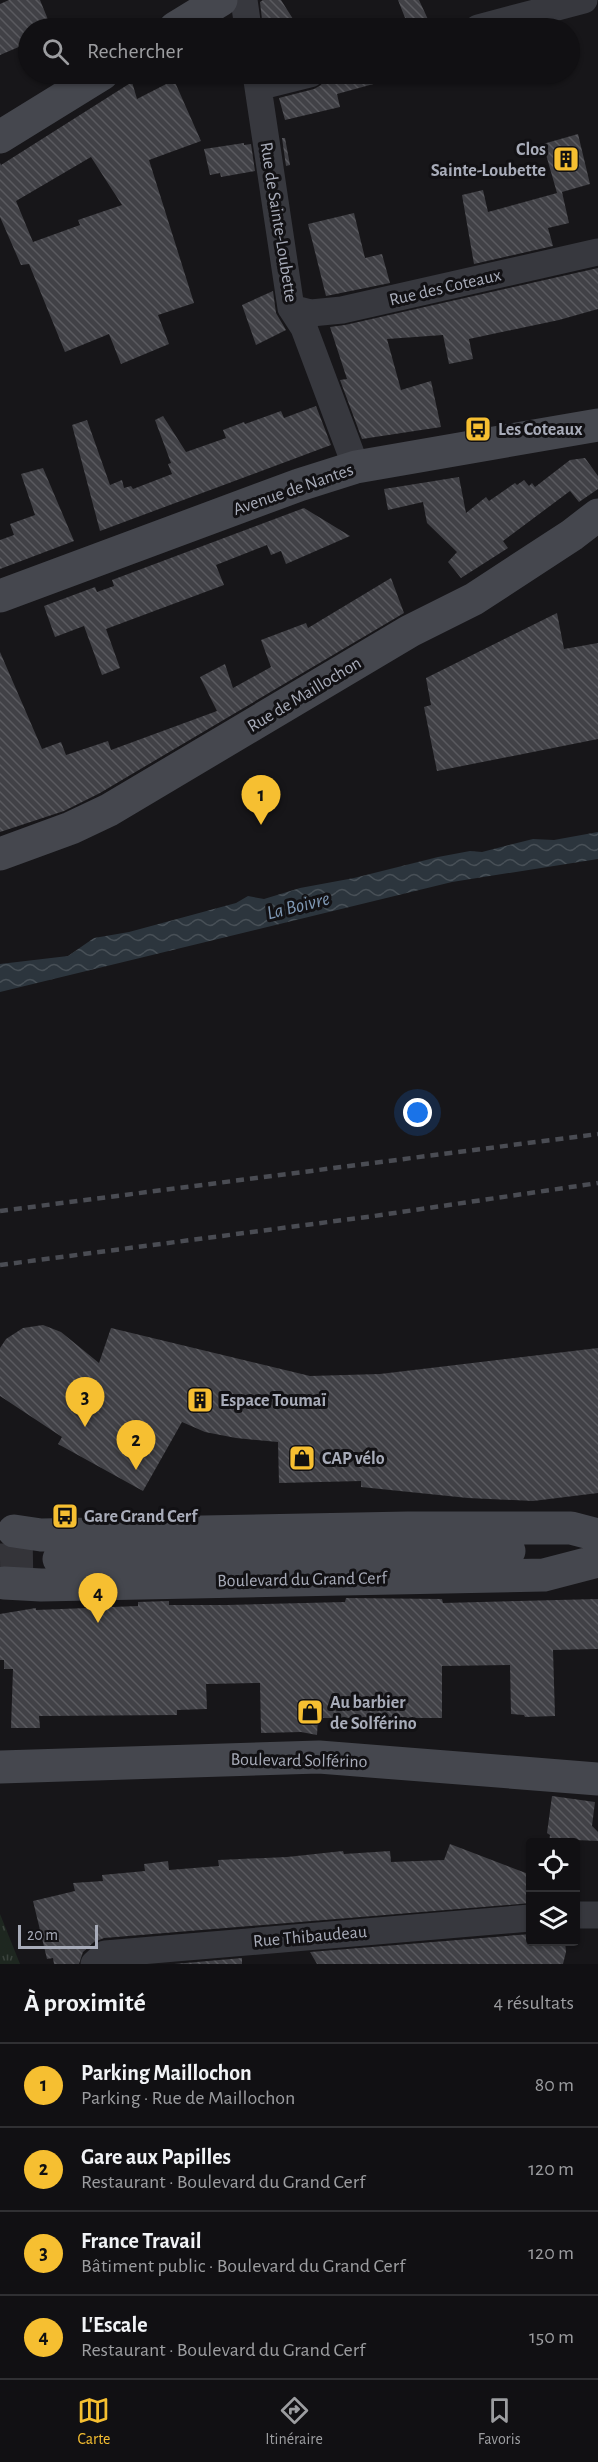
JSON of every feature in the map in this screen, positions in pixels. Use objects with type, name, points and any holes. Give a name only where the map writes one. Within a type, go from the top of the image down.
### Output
[{"type":"street","points":[[191,18],[221,0]]},
{"type":"street","points":[[244,0],[247,18]]},
{"type":"street","points":[[516,18],[584,0]]},
{"type":"street","points":[[0,137],[86,84]]},
{"type":"street","name":"Rue de Sainte-Loubette","points":[[258,84],[291,308],[304,328],[356,467]]},
{"type":"street","name":"Rue des Coteaux","points":[[291,308],[311,313],[342,310],[598,252]]},
{"type":"street","name":"Avenue de Nantes","points":[[0,596],[299,485],[356,467],[598,425]]},
{"type":"street","name":"Rue de Maillochon","points":[[0,855],[71,828],[109,810],[410,631],[474,599],[572,536],[598,515]]},
{"type":"street","points":[[7,1523],[41,1535],[408,1528],[571,1528],[598,1535]]},
{"type":"street","points":[[2,1584],[12,1575],[18,1547],[7,1523]]},
{"type":"street","name":"Boulevard du Grand Cerf","points":[[59,1559],[598,1549]]},
{"type":"street","name":"Boulevard du Grand Cerf","points":[[2,1584],[544,1575],[598,1561]]},
{"type":"street","name":"Boulevard Solférino","points":[[0,1767],[319,1756],[598,1779]]},
{"type":"street","points":[[580,1915],[598,1915]]},
{"type":"street","name":"Rue Thibaudeau","points":[[94,1964],[105,1954],[526,1918]]},
{"type":"green space","points":[[0,1914],[20,1964],[0,1964]]},
{"type":"water","name":"La Boivre","points":[[598,832],[598,859],[452,882],[0,992],[0,964],[68,956],[94,938],[129,932],[236,903],[248,896],[264,899],[300,888],[354,878],[438,857],[470,851],[482,852],[533,839],[554,840]]},
{"type":"building","points":[[9,0],[40,0],[47,18],[18,18],[18,47],[0,55],[0,4]]},
{"type":"building","points":[[281,0],[292,18],[262,18],[260,2]]},
{"type":"building","points":[[398,0],[419,0],[427,18],[405,18]]},
{"type":"building","points":[[129,84],[133,84],[137,99],[166,84],[176,84],[201,141],[149,160],[194,303],[158,315],[169,344],[121,364],[109,334],[65,352],[29,264],[21,265],[0,217],[0,163],[1,165]],"holes":[[[91,157],[122,205],[78,220],[80,225],[33,242],[16,201]]]},
{"type":"building","points":[[373,84],[337,94],[340,107],[285,120],[279,98],[321,85]]},
{"type":"building","points":[[578,134],[590,184],[562,192],[569,223],[548,228],[553,246],[474,264],[462,195],[483,190],[488,212],[557,193],[543,144]]},
{"type":"building","points":[[282,138],[285,138],[290,165],[286,166]]},
{"type":"building","points":[[244,143],[244,145],[251,144],[255,171],[221,177],[220,173],[210,175],[204,149]]},
{"type":"building","points":[[354,213],[365,258],[382,254],[390,283],[326,296],[308,224]]},
{"type":"building","points":[[598,268],[598,309],[559,320],[469,339],[473,359],[449,364],[443,335],[387,339],[401,390],[431,381],[441,427],[362,439],[340,380],[347,379],[330,327]]},
{"type":"building","points":[[273,291],[276,313],[286,330],[256,345],[242,305]]},
{"type":"building","points":[[316,406],[331,445],[100,531],[72,425],[87,420],[110,485],[122,480],[124,488],[131,486],[133,489],[172,474],[168,464],[171,463],[155,420],[163,416],[186,452],[226,438],[223,430],[244,422],[245,424],[281,411],[284,418]]},
{"type":"building","points":[[585,458],[598,476],[598,489],[579,502],[570,491],[503,541],[508,548],[461,578],[448,562],[457,552],[427,523],[423,502],[388,510],[384,489],[459,477],[466,513],[486,497],[489,501],[515,483],[517,485],[524,480],[529,486],[532,483],[535,487],[570,460]]},
{"type":"building","points":[[43,468],[74,541],[0,569],[0,540],[14,535],[10,524],[35,515],[21,474]]},
{"type":"building","points":[[304,508],[350,536],[286,564],[281,551],[271,555],[267,545],[216,565],[224,585],[106,629],[120,668],[102,675],[84,626],[55,637],[44,606],[95,587],[97,592],[114,586],[112,580]]},
{"type":"building","points":[[391,578],[404,613],[100,793],[64,811],[0,832],[0,652],[42,749],[61,742],[66,755],[108,741],[111,750],[217,711],[200,677],[225,664],[233,688],[271,667],[261,640],[306,623],[308,628]]},
{"type":"building","points":[[557,613],[564,649],[598,643],[598,739],[437,771],[424,707],[431,705],[426,678]]},
{"type":"building","points":[[43,1325],[61,1332],[99,1363],[111,1328],[310,1376],[380,1374],[598,1348],[598,1493],[533,1501],[468,1498],[361,1487],[361,1481],[279,1483],[278,1442],[205,1432],[182,1422],[143,1491],[58,1444],[62,1437],[0,1396],[0,1348],[6,1339],[23,1328]]},
{"type":"building","points":[[346,1598],[442,1599],[443,1603],[598,1599],[598,1649],[553,1650],[555,1716],[525,1717],[511,1714],[510,1665],[442,1666],[442,1718],[318,1718],[317,1735],[301,1732],[261,1733],[260,1683],[206,1684],[207,1709],[177,1710],[177,1715],[39,1716],[40,1728],[11,1728],[13,1669],[4,1669],[4,1660],[0,1660],[0,1614],[36,1608],[36,1610],[138,1606],[138,1602],[169,1601],[169,1605],[227,1605],[345,1602]]},
{"type":"building","points":[[552,1796],[595,1802],[592,1826],[598,1832],[598,1841],[580,1840],[580,1838],[550,1838],[547,1833]]},
{"type":"building","points":[[450,1844],[526,1873],[526,1903],[104,1938],[94,1942],[83,1952],[79,1964],[54,1964],[53,1958],[47,1959],[33,1901],[75,1891],[73,1883],[103,1881],[102,1875],[145,1871],[144,1864],[168,1861],[169,1870],[219,1866],[218,1860],[287,1857],[343,1851],[344,1854],[390,1851],[391,1862],[444,1860]]},
{"type":"building","points":[[526,1934],[526,1946],[565,1946],[566,1952],[563,1964],[317,1964],[310,1952]]},
{"type":"building","points":[[242,1958],[242,1964],[174,1964]]},
{"type":"tunnel","points":[[0,1560],[59,1559]]},
{"type":"railway","points":[[0,1211],[598,1134]]},
{"type":"railway","points":[[0,1265],[374,1216],[598,1183]]},
{"type":"place","name":"Clos Sainte-Loubette","points":[[566,159]]},
{"type":"place","name":"Les Coteaux","points":[[478,429]]},
{"type":"place","name":"Parking Maillochon","points":[[261,825]]},
{"type":"place","name":"Espace Toumaï","points":[[200,1400]]},
{"type":"place","name":"France Travail","points":[[85,1427]]},
{"type":"place","name":"CAP vélo","points":[[302,1458]]},
{"type":"place","name":"Gare aux Papilles","points":[[136,1470]]},
{"type":"place","name":"Gare Grand Cerf","points":[[65,1516]]},
{"type":"place","name":"L'Escale","points":[[98,1623]]},
{"type":"place","name":"Au barbier de Solférino","points":[[310,1712]]}]
